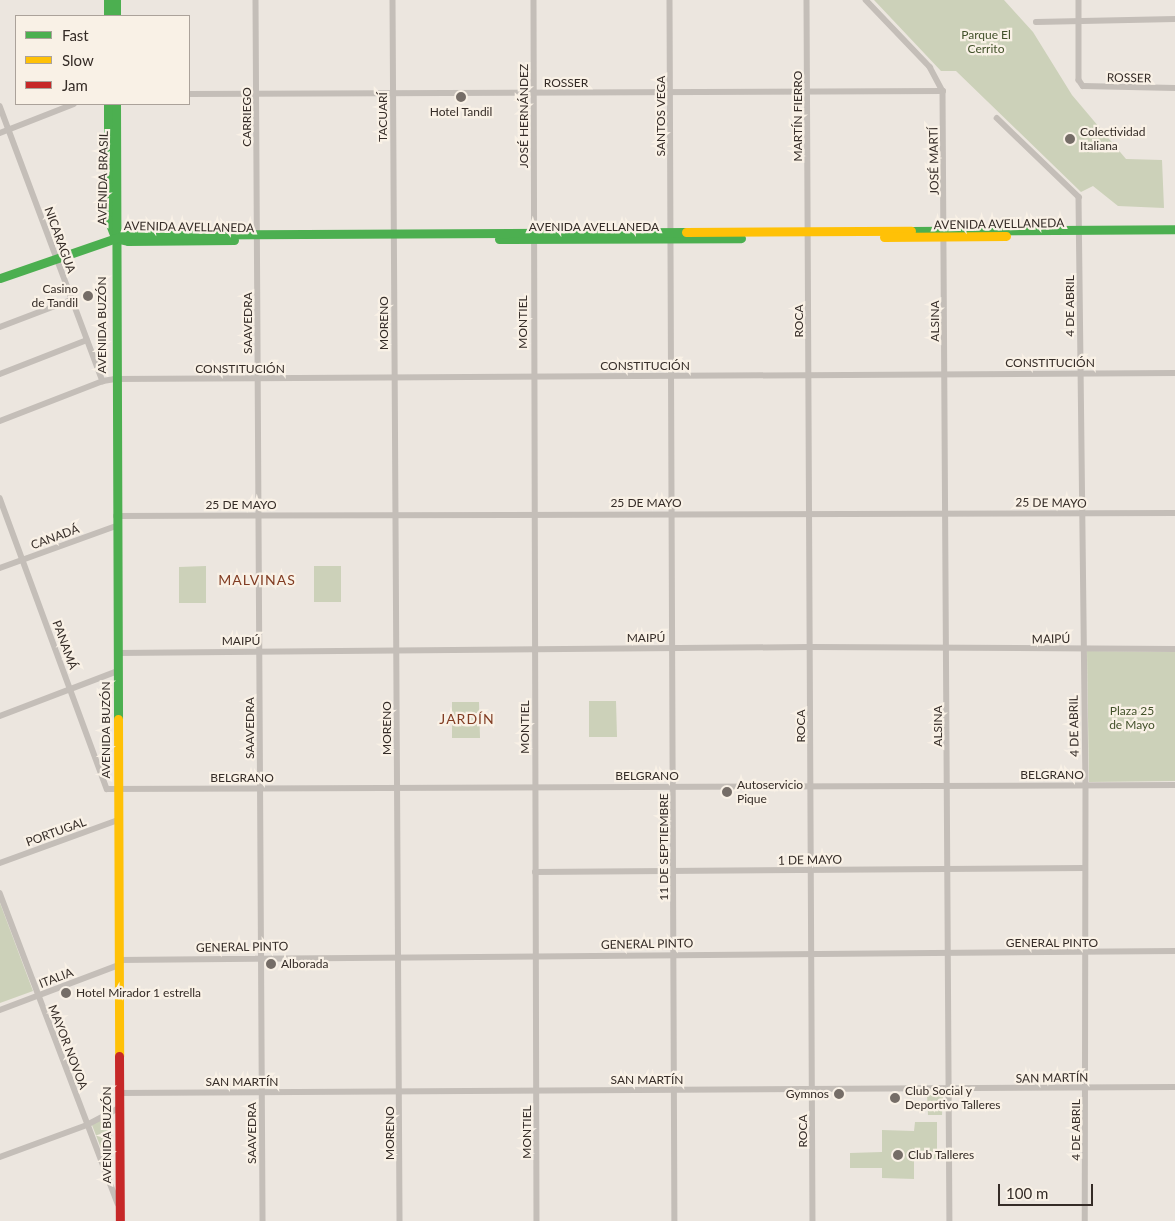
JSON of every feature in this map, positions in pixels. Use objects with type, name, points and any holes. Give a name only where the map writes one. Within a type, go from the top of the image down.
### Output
[{"type":"main road","points":[[108,0],[108,15]]},
{"type":"main road","points":[[116,0],[116,15]]},
{"type":"main road","name":"AVENIDA BRASIL","points":[[108,105],[108,219],[114,238]]},
{"type":"main road","name":"AVENIDA BRASIL","points":[[114,238],[116,105]]},
{"type":"main road","name":"AVENIDA AVELLANEDA","points":[[114,238],[128,241],[258,237],[1080,233],[1175,230]]},
{"type":"main road","name":"AVENIDA AVELLANEDA","points":[[1080,233],[1175,235]]},
{"type":"main road","points":[[0,278],[114,238]]},
{"type":"main road","name":"AVENIDA BUZÓN","points":[[114,238],[120,1221]]},
{"type":"street","name":"CARRIEGO","points":[[256,0],[258,237]]},
{"type":"street","name":"TACUARÍ","points":[[393,0],[394,237]]},
{"type":"street","name":"JOSÉ HERNÁNDEZ","points":[[533,236],[534,0]]},
{"type":"street","name":"SANTOS VEGA","points":[[670,0],[671,236]]},
{"type":"street","name":"MARTÍN FIERRO","points":[[807,0],[808,234]]},
{"type":"street","points":[[866,0],[930,67],[943,91]]},
{"type":"street","points":[[1078,20],[1079,0]]},
{"type":"street","points":[[1036,22],[1175,19]]},
{"type":"street","name":"ROSSER","points":[[1078,20],[1079,80],[1083,86],[1175,88]]},
{"type":"street","name":"ROSSER","points":[[190,94],[943,91]]},
{"type":"street","name":"JOSÉ MARTÍ","points":[[943,91],[945,234]]},
{"type":"street","points":[[0,133],[72,105]]},
{"type":"street","name":"NICARAGUA","points":[[0,106],[103,381]]},
{"type":"street","name":"4 DE ABRIL","points":[[997,118],[1079,197],[1086,785],[1084,868],[1085,1221]]},
{"type":"street","name":"ROCA","points":[[808,234],[813,1221]]},
{"type":"street","name":"ALSINA","points":[[945,234],[950,1221]]},
{"type":"street","name":"MONTIEL","points":[[533,236],[537,1221]]},
{"type":"street","name":"11 DE SEPTIEMBRE","points":[[671,236],[675,1221]]},
{"type":"street","name":"SAAVEDRA","points":[[258,237],[263,1221]]},
{"type":"street","name":"MORENO","points":[[394,237],[400,1221]]},
{"type":"street","points":[[0,327],[72,300]]},
{"type":"street","points":[[0,374],[87,340]]},
{"type":"street","name":"CONSTITUCIÓN","points":[[0,421],[103,381],[115,380],[1175,373]]},
{"type":"street","name":"PANAMÁ","points":[[0,498],[107,789],[118,789]]},
{"type":"street","name":"25 DE MAYO","points":[[116,516],[810,512],[1175,513]]},
{"type":"street","name":"CANADÁ","points":[[0,568],[116,526]]},
{"type":"street","name":"MAIPÚ","points":[[118,653],[810,647],[948,650],[1175,649]]},
{"type":"street","points":[[0,716],[118,671]]},
{"type":"street","name":"BELGRANO","points":[[118,789],[1175,784]]},
{"type":"street","name":"PORTUGAL","points":[[0,863],[118,820]]},
{"type":"street","name":"1 DE MAYO","points":[[535,872],[1084,868]]},
{"type":"street","name":"MAYOR NOVOA","points":[[0,893],[87,1125],[120,1207]]},
{"type":"street","name":"GENERAL PINTO","points":[[119,962],[262,956],[1175,952]]},
{"type":"street","name":"ITALIA","points":[[0,1010],[119,962]]},
{"type":"street","name":"SAN MARTÍN","points":[[119,1093],[950,1090],[1175,1087]]},
{"type":"street","points":[[0,1157],[87,1125],[119,1108]]},
{"type":"green space","name":"Parque El Cerrito","points":[[874,0],[1004,0],[1033,32],[1072,95],[1126,159],[1162,160],[1164,208],[1118,206],[1093,186],[1081,192],[956,71],[941,71]]},
{"type":"green space","points":[[206,566],[206,603],[179,603],[179,567]]},
{"type":"green space","points":[[314,566],[341,566],[341,602],[314,602]]},
{"type":"green space","name":"Plaza 25 de Mayo","points":[[1087,651],[1175,652],[1175,781],[1089,782]]},
{"type":"green space","points":[[589,701],[616,701],[617,737],[589,737]]},
{"type":"green space","points":[[452,702],[479,702],[480,738],[452,738]]},
{"type":"green space","points":[[0,903],[33,991],[0,1003]]},
{"type":"green space","points":[[927,1094],[943,1095],[942,1115],[928,1115]]},
{"type":"green space","points":[[111,1113],[112,1164],[107,1164],[92,1125]]},
{"type":"green space","points":[[915,1122],[937,1122],[937,1159],[914,1158],[914,1179],[882,1178],[882,1168],[850,1168],[850,1153],[882,1152],[882,1130],[914,1131]]},
{"type":"traffic: fast","points":[[108,0],[108,15]]},
{"type":"traffic: fast","points":[[116,0],[116,15]]},
{"type":"traffic: fast","points":[[108,105],[108,219],[114,235]]},
{"type":"traffic: fast","points":[[116,105],[118,719]]},
{"type":"traffic: fast","points":[[911,231],[1175,229]]},
{"type":"traffic: fast","points":[[0,278],[125,235],[686,232]]},
{"type":"traffic: fast","points":[[115,238],[128,241],[234,240]]},
{"type":"traffic: fast","points":[[499,239],[741,238]]},
{"type":"traffic: slow","points":[[686,232],[911,231]]},
{"type":"traffic: slow","points":[[884,237],[1006,236]]},
{"type":"traffic: slow","points":[[118,719],[119,1056]]},
{"type":"traffic: jam","points":[[119,1056],[120,1221]]},
{"type":"place","name":"Hotel Tandil","points":[[461,97]]},
{"type":"place","name":"Colectividad Italiana","points":[[1070,139]]},
{"type":"place","name":"Casino de Tandil","points":[[88,296]]},
{"type":"place","name":"Autoservicio Pique","points":[[727,792]]},
{"type":"place","name":"Alborada","points":[[271,964]]},
{"type":"place","name":"Hotel Mirador 1 estrella","points":[[66,993]]},
{"type":"place","name":"Gymnos","points":[[839,1094]]},
{"type":"place","name":"Club Social y Deportivo Talleres","points":[[895,1098]]},
{"type":"place","name":"Club Talleres","points":[[898,1155]]},
{"type":"district","name":"MALVINAS","points":[[257,580]]},
{"type":"district","name":"JARDÍN","points":[[467,719]]}]
